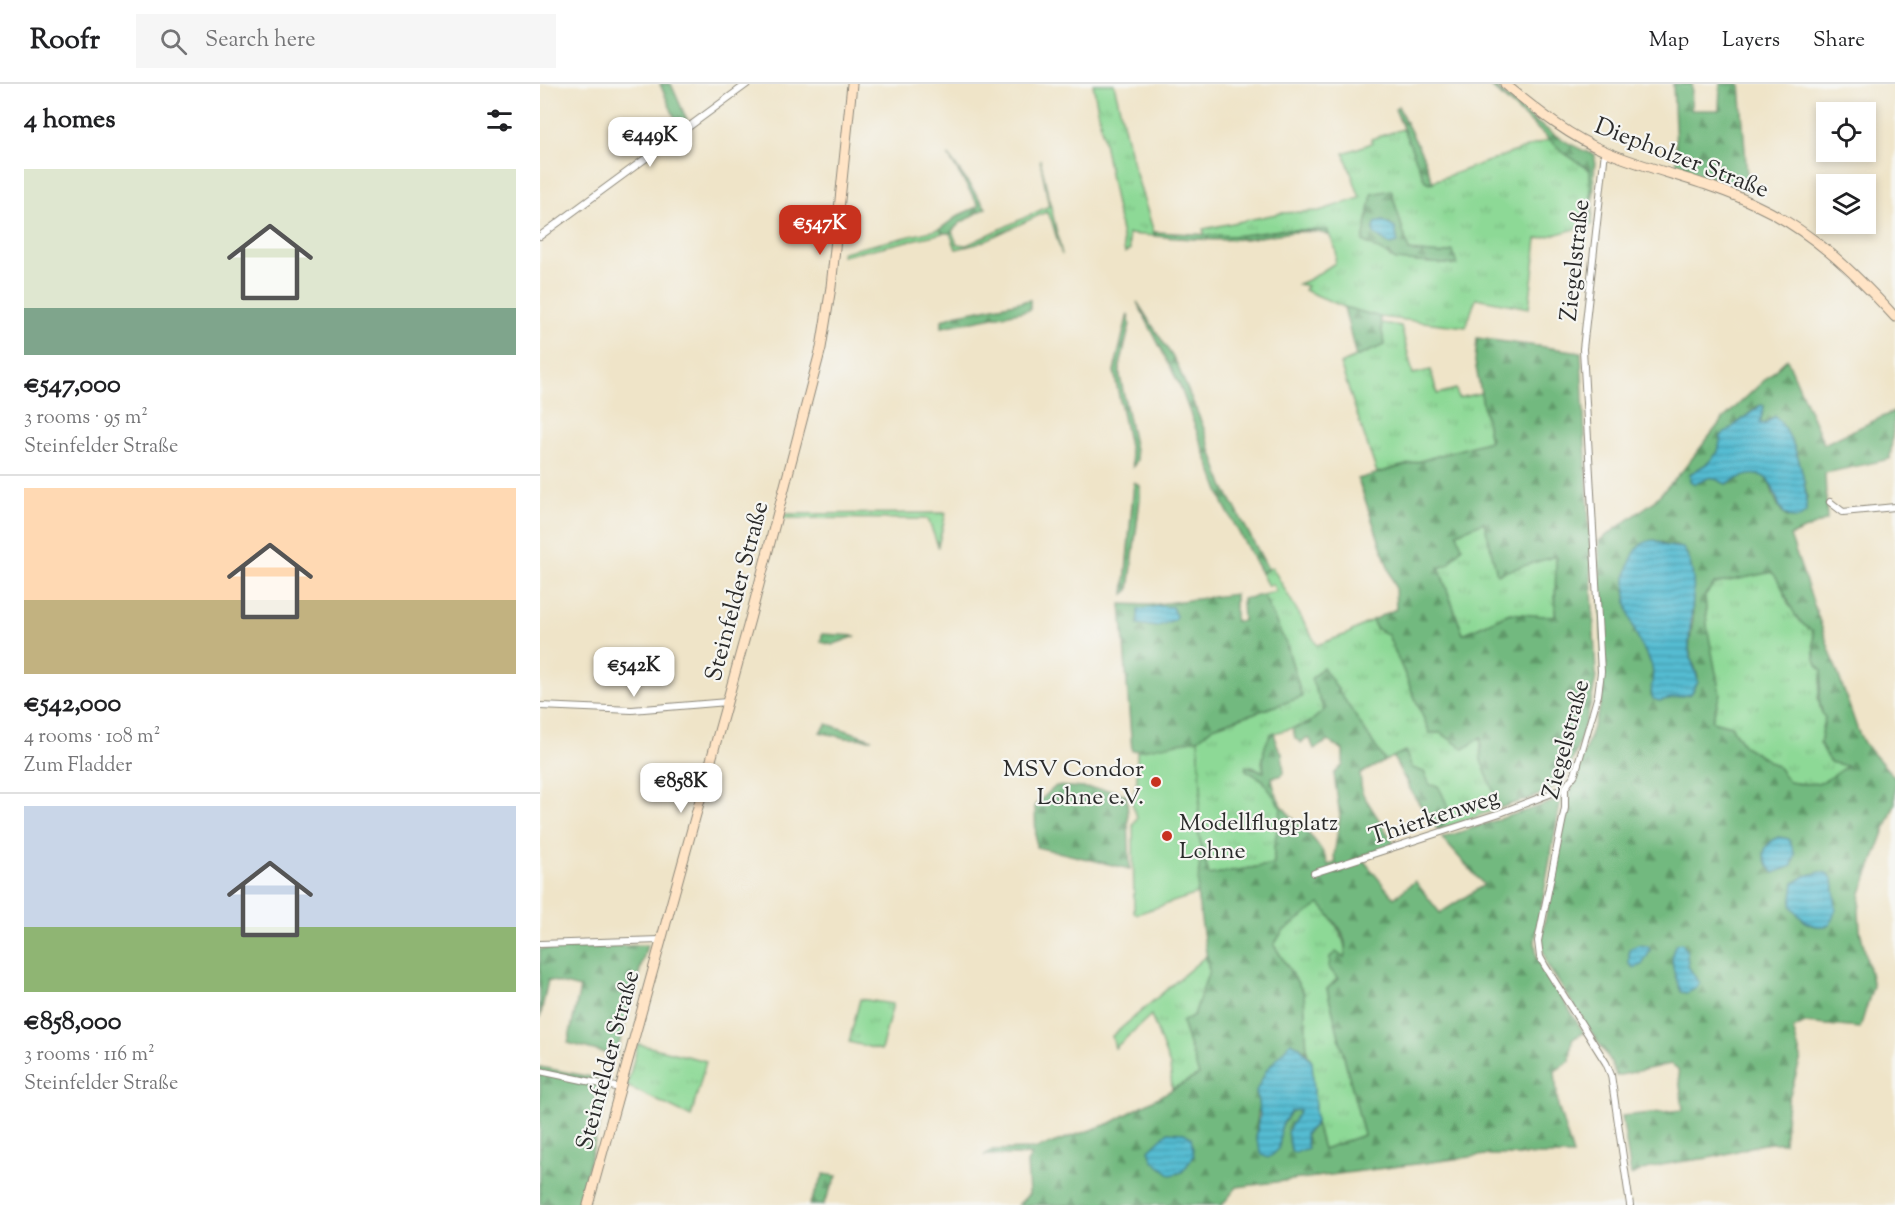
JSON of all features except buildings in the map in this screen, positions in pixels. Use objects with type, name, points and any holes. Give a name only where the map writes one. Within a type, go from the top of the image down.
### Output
[{"type":"main road","name":"Steinfelder Straße","points":[[588,1205],[727,702],[821,348],[831,287],[852,84]]},
{"type":"main road","name":"Diepholzer Straße","points":[[1505,84],[1544,116],[1572,135],[1605,152],[1732,194],[1772,213],[1809,236],[1850,269],[1895,317]]},
{"type":"street","points":[[540,236],[747,84]]},
{"type":"street","name":"Ziegelstraße","points":[[1605,152],[1583,349],[1601,672],[1598,695],[1575,774],[1565,788],[1565,808],[1538,941],[1540,957],[1606,1063],[1611,1075],[1630,1205]]},
{"type":"street","points":[[1830,502],[1844,512],[1895,507]]},
{"type":"street","points":[[540,706],[632,710],[727,702]]},
{"type":"street","name":"Thierkenweg","points":[[1314,873],[1500,813],[1565,788]]},
{"type":"street","points":[[540,944],[660,940]]},
{"type":"street","points":[[540,1071],[620,1088]]},
{"type":"green space","points":[[660,84],[671,84],[687,120],[678,125]]},
{"type":"green space","points":[[1093,84],[1114,84],[1133,164],[1155,236],[1128,234],[1130,250],[1125,253]]},
{"type":"green space","points":[[1488,84],[1492,84],[1553,134],[1595,155],[1592,225],[1590,170],[1564,153]]},
{"type":"green space","points":[[1673,84],[1692,84],[1691,110],[1719,110],[1720,84],[1740,84],[1748,190],[1677,168]]},
{"type":"green space","points":[[1398,106],[1423,156],[1433,183],[1425,181],[1395,109]]},
{"type":"green space","points":[[1403,129],[1428,183],[1550,139],[1564,153],[1590,170],[1592,225],[1537,239],[1529,308],[1476,298],[1466,327],[1380,317],[1344,307],[1304,290],[1307,286],[1298,284],[1335,263],[1336,250],[1327,230],[1281,230],[1247,236],[1205,236],[1203,229],[1281,213],[1319,211],[1360,198],[1344,153],[1372,143],[1371,139]],"holes":[[[1391,190],[1409,251],[1441,254],[1453,251],[1457,265],[1396,260]]]},
{"type":"green space","points":[[948,155],[986,208],[960,223],[950,233],[943,233],[940,229],[959,215],[979,206]]},
{"type":"green space","points":[[1040,159],[1062,255],[1051,219],[1046,212],[977,244],[956,249],[950,233],[952,231],[957,244],[967,245],[1049,206]]},
{"type":"green space","points":[[1391,190],[1409,251],[1441,254],[1453,251],[1457,265],[1396,260],[1363,241],[1372,194]]},
{"type":"green space","points":[[940,229],[943,233],[842,256],[842,252]]},
{"type":"green space","points":[[1281,230],[1328,230],[1328,235],[1298,232],[1244,239],[1211,240],[1155,236],[1154,232],[1234,236]]},
{"type":"green space","points":[[1030,300],[1030,310],[942,327],[942,320],[954,315]]},
{"type":"green space","points":[[1137,302],[1176,362],[1203,426],[1223,485],[1268,569],[1261,573],[1224,505],[1180,386]]},
{"type":"green space","points":[[1344,307],[1380,317],[1384,345],[1356,357]]},
{"type":"green space","points":[[1128,314],[1130,324],[1120,366],[1120,376],[1137,460],[1133,467],[1114,371]]},
{"type":"green space","points":[[1381,323],[1401,326],[1413,374],[1431,370],[1437,394],[1456,389],[1458,398],[1481,393],[1490,441],[1377,473],[1340,364],[1384,345]]},
{"type":"green space","points":[[1477,338],[1581,352],[1596,676],[1582,732],[1566,774],[1560,782],[1547,791],[1500,808],[1481,760],[1481,737],[1464,749],[1441,733],[1430,733],[1388,635],[1376,628],[1372,620],[1396,609],[1395,587],[1358,479],[1490,441],[1475,362]],"holes":[[[1484,522],[1497,574],[1556,556],[1555,617],[1510,613],[1463,634],[1439,568],[1449,564],[1462,547],[1457,533]]]},
{"type":"green space","points":[[1787,359],[1824,444],[1895,411],[1890,459],[1825,473],[1827,520],[1790,536],[1858,731],[1864,743],[1895,778],[1895,803],[1861,893],[1859,911],[1860,930],[1873,986],[1860,1028],[1805,1023],[1793,1029],[1801,1058],[1788,1101],[1784,1143],[1759,1145],[1719,1156],[1663,1165],[1631,1175],[1622,1116],[1683,1110],[1678,1069],[1671,1064],[1616,1076],[1610,1060],[1547,965],[1541,941],[1569,796],[1599,710],[1603,691],[1599,541],[1653,502],[1683,470],[1722,420]],"holes":[[[1758,406],[1764,406],[1760,423],[1765,424],[1771,418],[1779,424],[1792,442],[1800,465],[1807,498],[1787,517],[1779,508],[1768,481],[1763,475],[1756,473],[1726,484],[1711,477],[1690,474],[1708,463],[1718,452],[1734,426]],[[1662,542],[1666,546],[1677,546],[1691,567],[1693,618],[1689,649],[1698,677],[1666,699],[1659,701],[1651,695],[1654,676],[1652,665],[1636,635],[1625,590]],[[1772,572],[1778,579],[1798,619],[1813,631],[1816,662],[1822,670],[1820,707],[1825,718],[1820,743],[1830,762],[1847,766],[1833,776],[1814,784],[1789,782],[1777,766],[1744,746],[1731,726],[1712,721],[1720,694],[1707,626],[1705,595],[1714,584]]]},
{"type":"green space","points":[[1134,482],[1140,486],[1140,499],[1129,590],[1124,594]]},
{"type":"green space","points":[[946,513],[938,546],[928,519],[783,518],[785,514]]},
{"type":"green space","points":[[1485,521],[1556,556],[1555,618],[1510,613],[1463,634],[1439,567],[1449,563],[1457,533]]},
{"type":"green space","points":[[1272,567],[1317,645],[1347,634],[1372,620],[1376,628],[1388,635],[1430,733],[1441,733],[1464,749],[1481,737],[1481,760],[1500,808],[1438,830],[1445,823],[1424,772],[1412,768],[1405,751],[1385,761],[1323,668],[1311,679],[1325,710],[1308,724],[1270,734],[1262,762],[1264,772],[1251,766],[1246,770],[1263,780],[1282,808],[1274,847],[1274,864],[1209,875],[1197,826],[1201,788],[1198,739],[1213,727],[1302,697],[1287,646],[1263,595],[1276,591],[1272,584],[1268,586],[1261,573]]},
{"type":"green space","points":[[1772,572],[1782,583],[1788,604],[1813,631],[1814,656],[1822,670],[1818,698],[1825,718],[1822,727],[1830,762],[1848,766],[1827,780],[1814,784],[1789,782],[1777,766],[1744,746],[1731,726],[1712,721],[1705,595],[1714,584]]},
{"type":"green space","points":[[1235,594],[1235,621],[1243,621],[1242,599],[1263,595],[1287,646],[1302,697],[1213,727],[1198,739],[1132,751],[1121,604],[1150,605]]},
{"type":"green space","points":[[822,634],[856,636],[832,645],[821,642]]},
{"type":"green space","points":[[1323,667],[1385,761],[1360,774],[1362,793],[1395,845],[1360,856],[1394,898],[1415,881],[1440,913],[1484,885],[1442,838],[1561,799],[1535,941],[1537,958],[1584,1033],[1572,1039],[1570,1061],[1555,1071],[1558,1106],[1573,1155],[1486,1155],[1237,1187],[1222,1205],[1018,1205],[1029,1194],[1027,1163],[1032,1155],[985,1155],[992,1150],[1035,1149],[1111,1123],[1199,1075],[1182,1022],[1194,1015],[1209,971],[1197,894],[1201,846],[1209,875],[1274,864],[1274,847],[1281,808],[1263,780],[1246,770],[1246,766],[1264,772],[1264,750],[1274,732],[1277,745],[1282,753],[1284,773],[1272,777],[1281,805],[1316,842],[1328,865],[1336,863],[1334,856],[1340,816],[1334,774],[1343,765],[1343,750],[1328,741],[1314,749],[1310,739],[1306,738],[1301,743],[1295,738],[1293,728],[1308,724],[1324,710],[1311,679]],"holes":[[[1320,904],[1340,929],[1345,943],[1344,958],[1336,952],[1330,957],[1329,968],[1338,979],[1327,989],[1364,1135],[1323,1149],[1316,1123],[1305,1135],[1307,1141],[1291,1150],[1288,1132],[1301,1109],[1291,1111],[1281,1128],[1256,1138],[1259,1100],[1299,1046],[1307,1053],[1304,993],[1274,945],[1282,932]]]},
{"type":"green space","points":[[827,724],[872,739],[845,738],[820,732]]},
{"type":"green space","name":"Modellflugplatz Lohne","points":[[1198,739],[1201,788],[1197,826],[1201,846],[1197,894],[1137,914],[1134,912],[1133,825],[1137,817],[1132,803],[1137,780],[1137,751]]},
{"type":"green space","points":[[1405,751],[1412,768],[1424,772],[1430,785],[1438,786],[1444,798],[1448,814],[1438,830],[1414,796],[1393,757]]},
{"type":"green space","points":[[1056,786],[1111,790],[1127,795],[1130,869],[1036,847],[1035,805]]},
{"type":"green space","points":[[1320,903],[1335,924],[1344,946],[1343,967],[1327,989],[1364,1135],[1323,1149],[1316,1123],[1312,1061],[1307,1053],[1304,993],[1274,945],[1282,932]]},
{"type":"green space","points":[[647,945],[616,1056],[568,1043],[580,988],[548,980],[540,1018],[540,949]]},
{"type":"green space","points":[[1206,956],[1209,971],[1194,1015],[1182,1022],[1199,1075],[1172,1089],[1170,1066],[1151,1015],[1115,1048],[1112,1036]]},
{"type":"green space","points":[[860,999],[893,1004],[881,1050],[849,1042]]},
{"type":"green space","points":[[638,1044],[706,1061],[691,1117],[627,1086]]},
{"type":"green space","points":[[540,1067],[611,1081],[578,1205],[540,1205]]},
{"type":"green space","points":[[824,1174],[837,1176],[823,1205],[809,1205]]},
{"type":"water","points":[[1383,221],[1395,228],[1398,243],[1390,245],[1375,235],[1373,230],[1376,222]]},
{"type":"water","points":[[1761,405],[1764,406],[1760,423],[1765,424],[1775,416],[1795,448],[1803,474],[1806,500],[1806,512],[1799,518],[1788,516],[1782,509],[1768,480],[1760,475],[1746,476],[1726,484],[1711,477],[1695,484],[1690,481],[1690,474],[1708,463],[1718,452],[1721,436]]},
{"type":"water","points":[[1655,540],[1666,546],[1683,548],[1689,559],[1693,598],[1689,650],[1698,682],[1691,694],[1659,701],[1653,699],[1652,667],[1632,623],[1626,590],[1628,568],[1636,551],[1643,543]]},
{"type":"water","points":[[1159,606],[1172,607],[1176,616],[1174,620],[1156,627],[1138,624],[1138,610]]},
{"type":"water","points":[[1778,837],[1789,839],[1795,854],[1792,866],[1774,873],[1764,858],[1764,853],[1768,845]]},
{"type":"water","points":[[1820,872],[1827,873],[1833,879],[1836,909],[1830,925],[1817,926],[1798,915],[1791,905],[1794,883],[1805,876]]},
{"type":"water","points":[[1682,943],[1687,952],[1688,966],[1699,983],[1695,989],[1687,993],[1681,992],[1672,961],[1673,949],[1676,944]]},
{"type":"water","points":[[1638,945],[1648,946],[1650,951],[1642,965],[1634,968],[1629,964],[1629,949]]},
{"type":"water","points":[[1291,1042],[1299,1046],[1312,1061],[1316,1123],[1305,1134],[1308,1148],[1295,1153],[1291,1150],[1287,1132],[1300,1110],[1291,1111],[1282,1127],[1279,1148],[1268,1158],[1262,1155],[1256,1138],[1260,1114],[1256,1091],[1266,1071]]},
{"type":"water","points":[[1168,1132],[1184,1133],[1191,1137],[1194,1156],[1182,1172],[1171,1175],[1153,1161],[1149,1150]]},
{"type":"place","name":"MSV Condor Lohne e.V.","points":[[1156,782]]},
{"type":"place","name":"Modellflugplatz Lohne","points":[[1167,836]]}]
